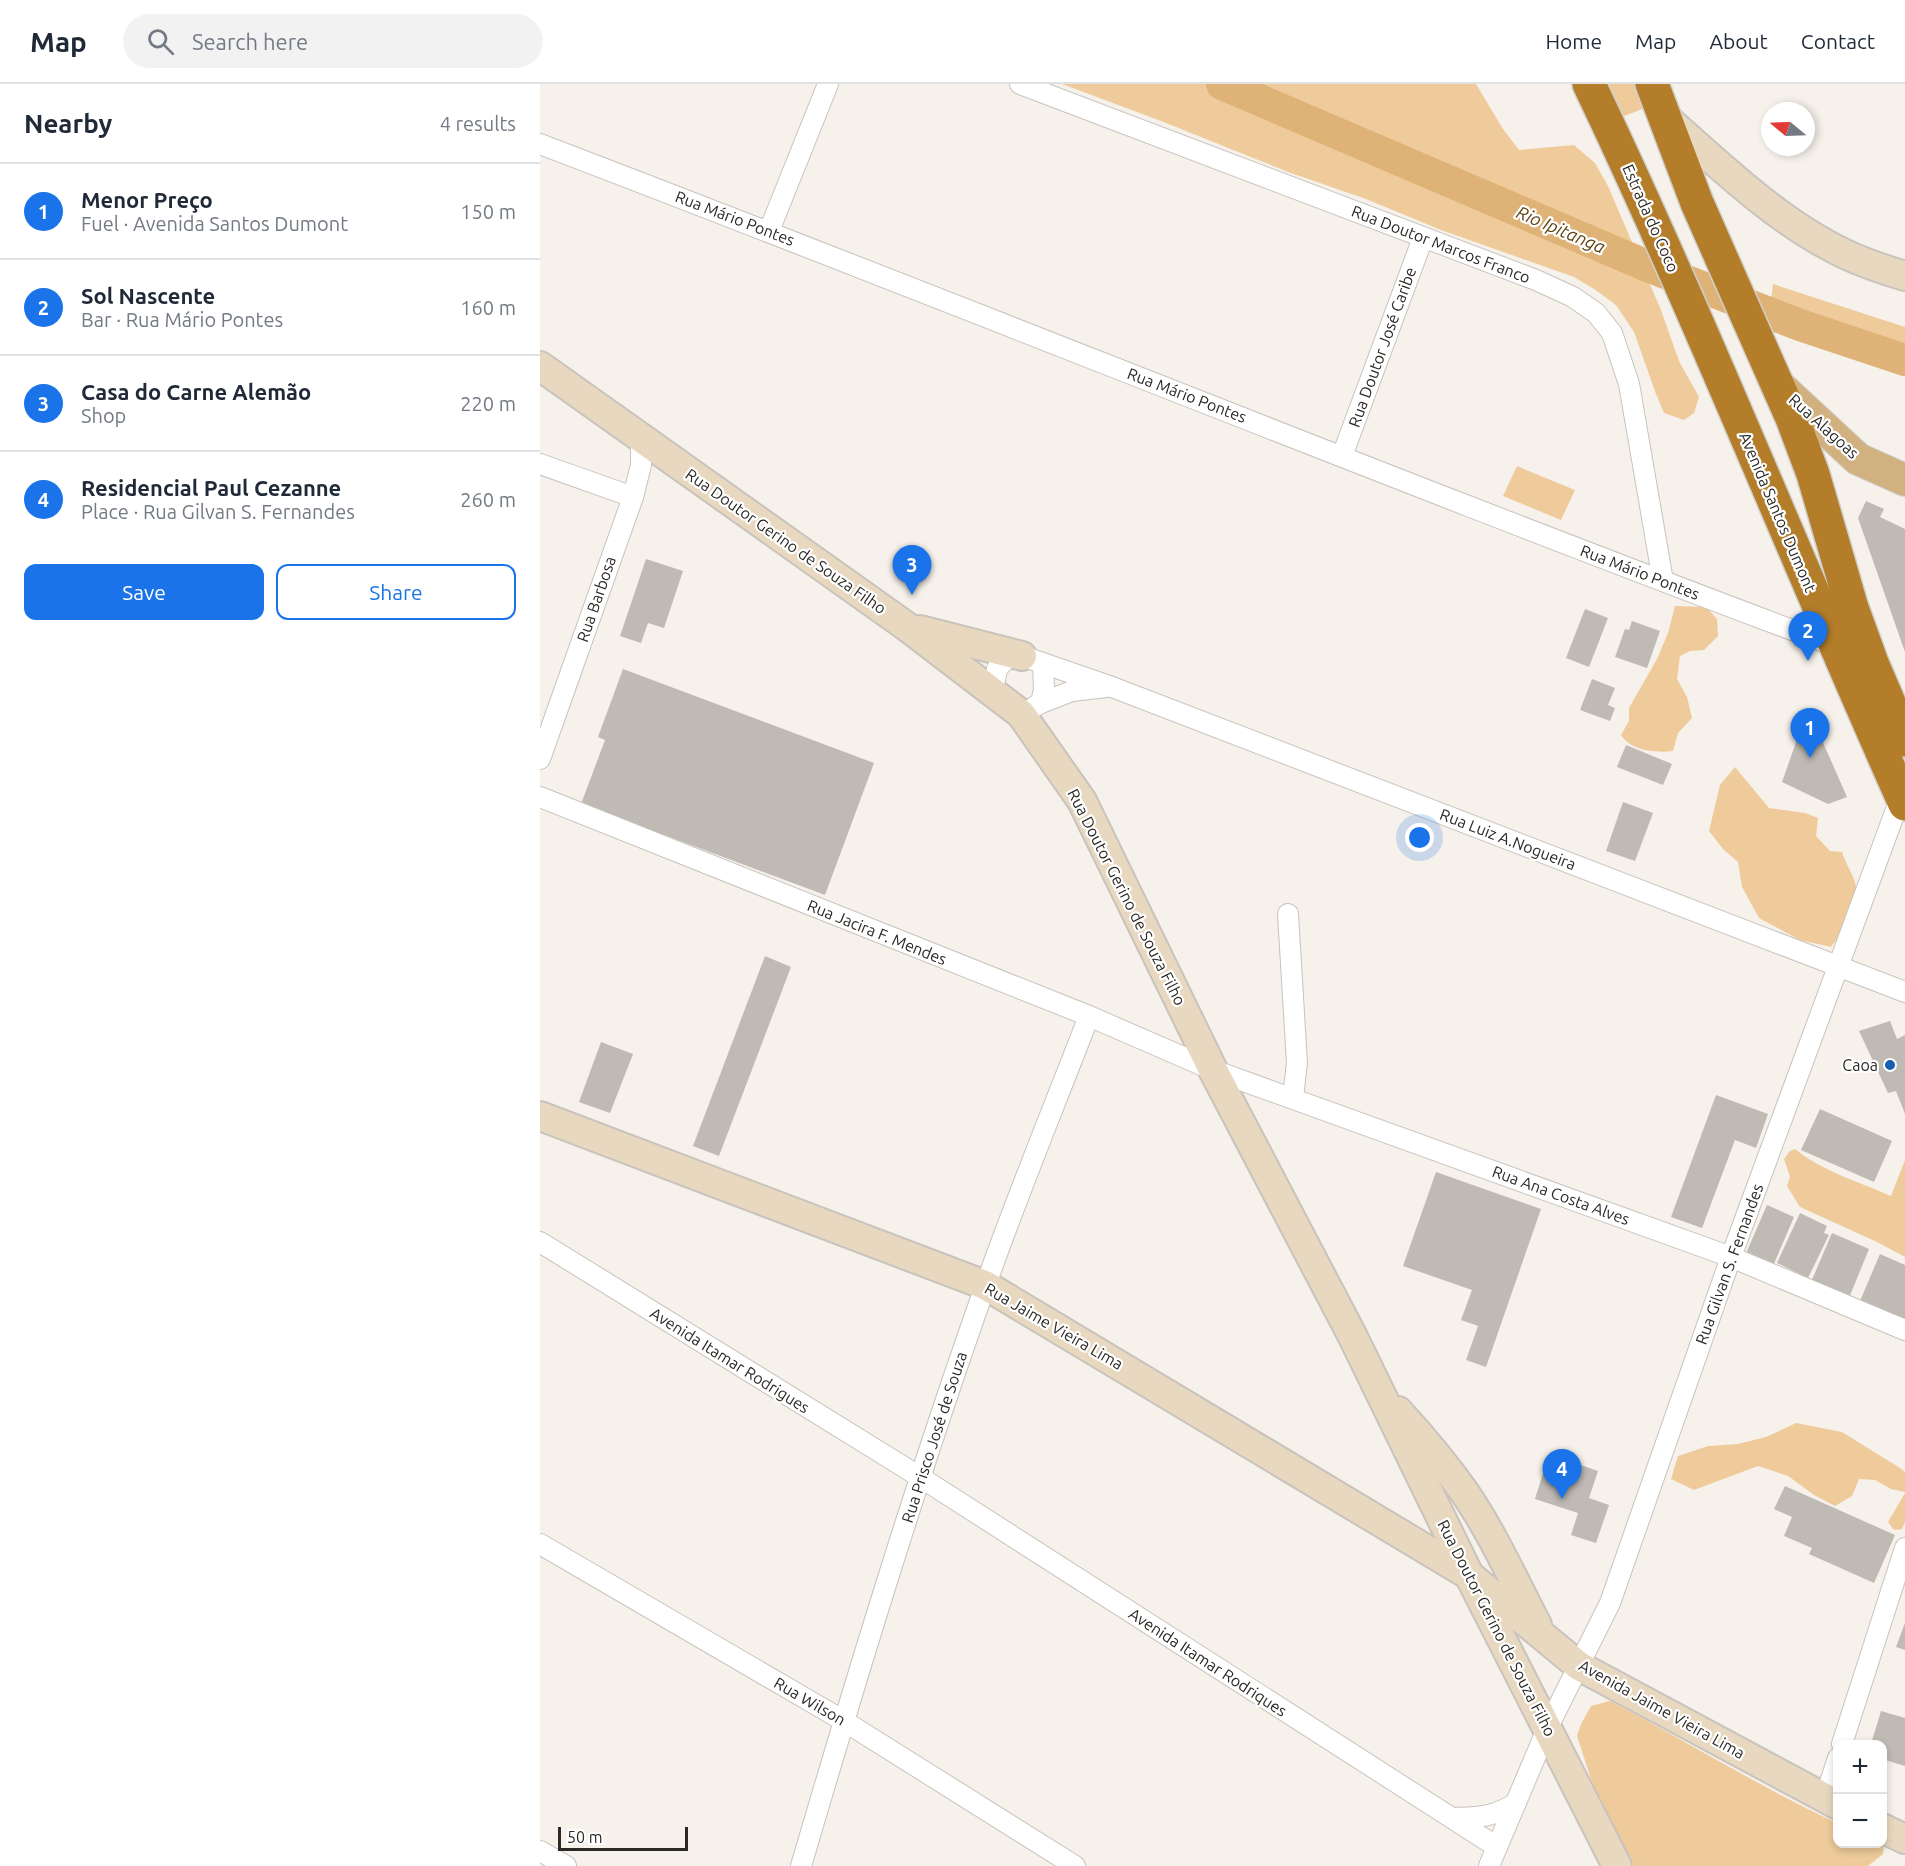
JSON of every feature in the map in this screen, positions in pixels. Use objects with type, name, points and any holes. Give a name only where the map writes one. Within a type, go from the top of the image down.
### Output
[{"type":"highway","name":"Estrada do Coco","points":[[1589,84],[1642,196],[1709,352]]},
{"type":"highway","points":[[1652,84],[1666,118]]},
{"type":"highway","name":"Avenida Santos Dumont","points":[[1666,118],[1698,203],[1760,341],[1814,474],[1852,608],[1872,663],[1905,740]]},
{"type":"highway","name":"Avenida Santos Dumont","points":[[1709,352],[1903,800]]},
{"type":"main road","points":[[1666,118],[1741,183],[1791,222],[1844,254],[1905,276]]},
{"type":"main road","name":"Rua Doutor Gerino de Souza Filho","points":[[540,366],[906,626],[993,691],[1031,709],[1082,801],[1213,1070],[1352,1335],[1469,1575],[1617,1866]]},
{"type":"main road","name":"Rua Alagoas","points":[[1777,384],[1858,459],[1905,480]]},
{"type":"main road","points":[[906,626],[1033,659]]},
{"type":"main road","name":"Rua Jaime Vieira Lima","points":[[540,1116],[985,1285],[1469,1575]]},
{"type":"main road","name":"Rua Doutor Gerino de Souza Filho","points":[[1378,1390],[1432,1448],[1466,1495],[1542,1634]]},
{"type":"main road","name":"Avenida Jaime Vieira Lima","points":[[1469,1575],[1579,1666],[1831,1802]]},
{"type":"main road","points":[[1887,1830],[1905,1839]]},
{"type":"street","points":[[769,231],[828,84]]},
{"type":"street","name":"Rua Doutor Marcos Franco","points":[[1020,84],[1536,280],[1573,297],[1596,313],[1612,333],[1629,384],[1663,581]]},
{"type":"street","name":"Rua Mário Pontes","points":[[540,144],[1835,646]]},
{"type":"street","name":"Rua Doutor José Caribe","points":[[1342,456],[1423,238]]},
{"type":"street","name":"Rua Barbosa","points":[[540,759],[633,497],[641,465],[641,437]]},
{"type":"street","points":[[540,464],[633,497]]},
{"type":"street","points":[[993,691],[997,669],[1006,659],[1033,659],[1044,689],[1031,709]]},
{"type":"street","name":"Rua Luiz A.Nogueira","points":[[1033,659],[1112,687],[1905,992]]},
{"type":"street","name":"Rua Luiz A.Nogueira","points":[[1031,709],[1072,691],[1112,687]]},
{"type":"street","name":"Rua Jacira F. Mendes","points":[[540,797],[1089,1016],[1213,1070]]},
{"type":"street","name":"Rua Gilvan S. Fernandes","points":[[1488,1866],[1548,1727],[1610,1603],[1731,1257],[1903,800]]},
{"type":"street","points":[[1288,914],[1297,1062],[1293,1097]]},
{"type":"street","name":"Rua Prisco José de Souza","points":[[801,1866],[920,1477],[985,1285],[1089,1016]]},
{"type":"street","name":"Rua Ana Costa Alves","points":[[1213,1070],[1731,1257],[1905,1330]]},
{"type":"street","name":"Avenida Itamar Rodrigues","points":[[540,1242],[920,1477]]},
{"type":"street","name":"Avenida Itamar Rodriques","points":[[920,1477],[1497,1847]]},
{"type":"street","name":"Rua Wilson","points":[[540,1544],[844,1721],[1075,1866]]},
{"type":"street","points":[[1843,1740],[1905,1548]]},
{"type":"street","points":[[1452,1818],[1481,1818],[1500,1813],[1515,1803]]},
{"type":"street","points":[[540,1851],[566,1866]]},
{"type":"shaded area","points":[[1062,84],[1476,84],[1503,129],[1519,150],[1574,145],[1595,163],[1608,186],[1661,310],[1679,361],[1699,397],[1694,413],[1684,420],[1664,413],[1634,332],[1616,305],[1574,277],[1441,230],[1366,199],[1288,172]]},
{"type":"shaded area","points":[[1603,84],[1641,84],[1650,106],[1619,118]]},
{"type":"shaded area","points":[[1773,284],[1905,327],[1905,345],[1771,301]]},
{"type":"shaded area","points":[[1517,466],[1575,490],[1561,520],[1503,496]]},
{"type":"shaded area","points":[[1675,606],[1706,607],[1717,619],[1718,636],[1704,650],[1690,651],[1680,656],[1677,679],[1687,697],[1692,718],[1678,733],[1673,751],[1644,750],[1631,745],[1621,735],[1629,721],[1629,708],[1657,659],[1668,633]]},
{"type":"shaded area","points":[[1735,767],[1769,808],[1805,813],[1818,818],[1816,836],[1830,851],[1842,852],[1854,879],[1857,894],[1853,911],[1831,947],[1800,940],[1759,918],[1742,887],[1738,862],[1723,849],[1709,831],[1720,785]]},
{"type":"shaded area","points":[[1795,1149],[1829,1170],[1891,1196],[1905,1160],[1905,1257],[1800,1207],[1787,1186],[1790,1177],[1784,1159],[1790,1151]]},
{"type":"shaded area","points":[[1796,1423],[1842,1432],[1900,1468],[1905,1472],[1905,1492],[1891,1489],[1875,1480],[1859,1479],[1852,1496],[1835,1506],[1814,1495],[1788,1476],[1758,1466],[1694,1490],[1671,1479],[1678,1456],[1708,1446],[1738,1444],[1766,1437]]},
{"type":"shaded area","points":[[1905,1493],[1905,1522],[1902,1529],[1894,1530],[1888,1522]]},
{"type":"shaded area","points":[[1610,1701],[1833,1821],[1833,1848],[1884,1848],[1883,1854],[1868,1866],[1625,1866],[1609,1835],[1577,1736],[1591,1706]]},
{"type":"building","points":[[1866,501],[1884,509],[1880,517],[1905,529],[1905,652],[1858,518]]},
{"type":"building","points":[[646,559],[683,571],[664,628],[648,623],[641,643],[620,636]]},
{"type":"building","points":[[1585,609],[1608,618],[1589,667],[1566,658]]},
{"type":"building","points":[[1632,621],[1660,631],[1647,668],[1615,657],[1625,629],[1629,630]]},
{"type":"building","points":[[623,669],[874,763],[825,895],[581,804],[605,740],[598,737]]},
{"type":"building","points":[[1592,679],[1615,688],[1608,705],[1615,708],[1610,721],[1580,710]]},
{"type":"building","points":[[1817,729],[1847,797],[1828,804],[1782,782],[1799,734]]},
{"type":"building","points":[[1626,745],[1672,764],[1663,785],[1617,767]]},
{"type":"building","points":[[1623,802],[1653,813],[1635,861],[1606,851]]},
{"type":"building","points":[[765,956],[791,967],[719,1156],[693,1146]]},
{"type":"building","name":"Caoa","points":[[1890,1021],[1897,1039],[1905,1035],[1905,1114],[1896,1091],[1888,1093],[1859,1031]]},
{"type":"building","points":[[601,1042],[633,1054],[610,1113],[579,1102]]},
{"type":"building","points":[[1716,1095],[1768,1114],[1756,1148],[1735,1140],[1702,1228],[1671,1217]]},
{"type":"building","points":[[1820,1109],[1892,1141],[1874,1182],[1801,1150]]},
{"type":"building","points":[[1436,1172],[1541,1209],[1486,1367],[1466,1360],[1478,1326],[1461,1320],[1472,1290],[1403,1266]]},
{"type":"building","points":[[1767,1205],[1794,1217],[1773,1266],[1749,1256],[1747,1251]]},
{"type":"building","points":[[1800,1213],[1827,1226],[1824,1233],[1829,1235],[1808,1278],[1777,1263]]},
{"type":"building","points":[[1832,1233],[1869,1249],[1849,1298],[1811,1282]]},
{"type":"building","points":[[1880,1254],[1905,1265],[1905,1321],[1860,1301]]},
{"type":"building","points":[[1549,1454],[1598,1471],[1589,1498],[1609,1505],[1596,1543],[1571,1535],[1578,1513],[1535,1499]]},
{"type":"building","points":[[1785,1486],[1895,1535],[1874,1583],[1809,1554],[1812,1548],[1784,1536],[1792,1517],[1774,1509]]},
{"type":"building","points":[[1905,1623],[1905,1650],[1896,1647]]},
{"type":"building","points":[[1881,1711],[1905,1718],[1905,1766],[1887,1761],[1887,1740],[1872,1740]]},
{"type":"waterway","name":"Rio Ipitanga","points":[[1222,84],[1645,265],[1800,325],[1905,360]]},
{"type":"place","name":"Casa do Carne Alemão","points":[[912,595]]},
{"type":"place","name":"Sol Nascente","points":[[1808,661]]},
{"type":"place","name":"Menor Preço","points":[[1810,758]]},
{"type":"place","name":"Caoa","points":[[1890,1065]]},
{"type":"place","name":"Residencial Paul Cezanne","points":[[1562,1499]]}]
